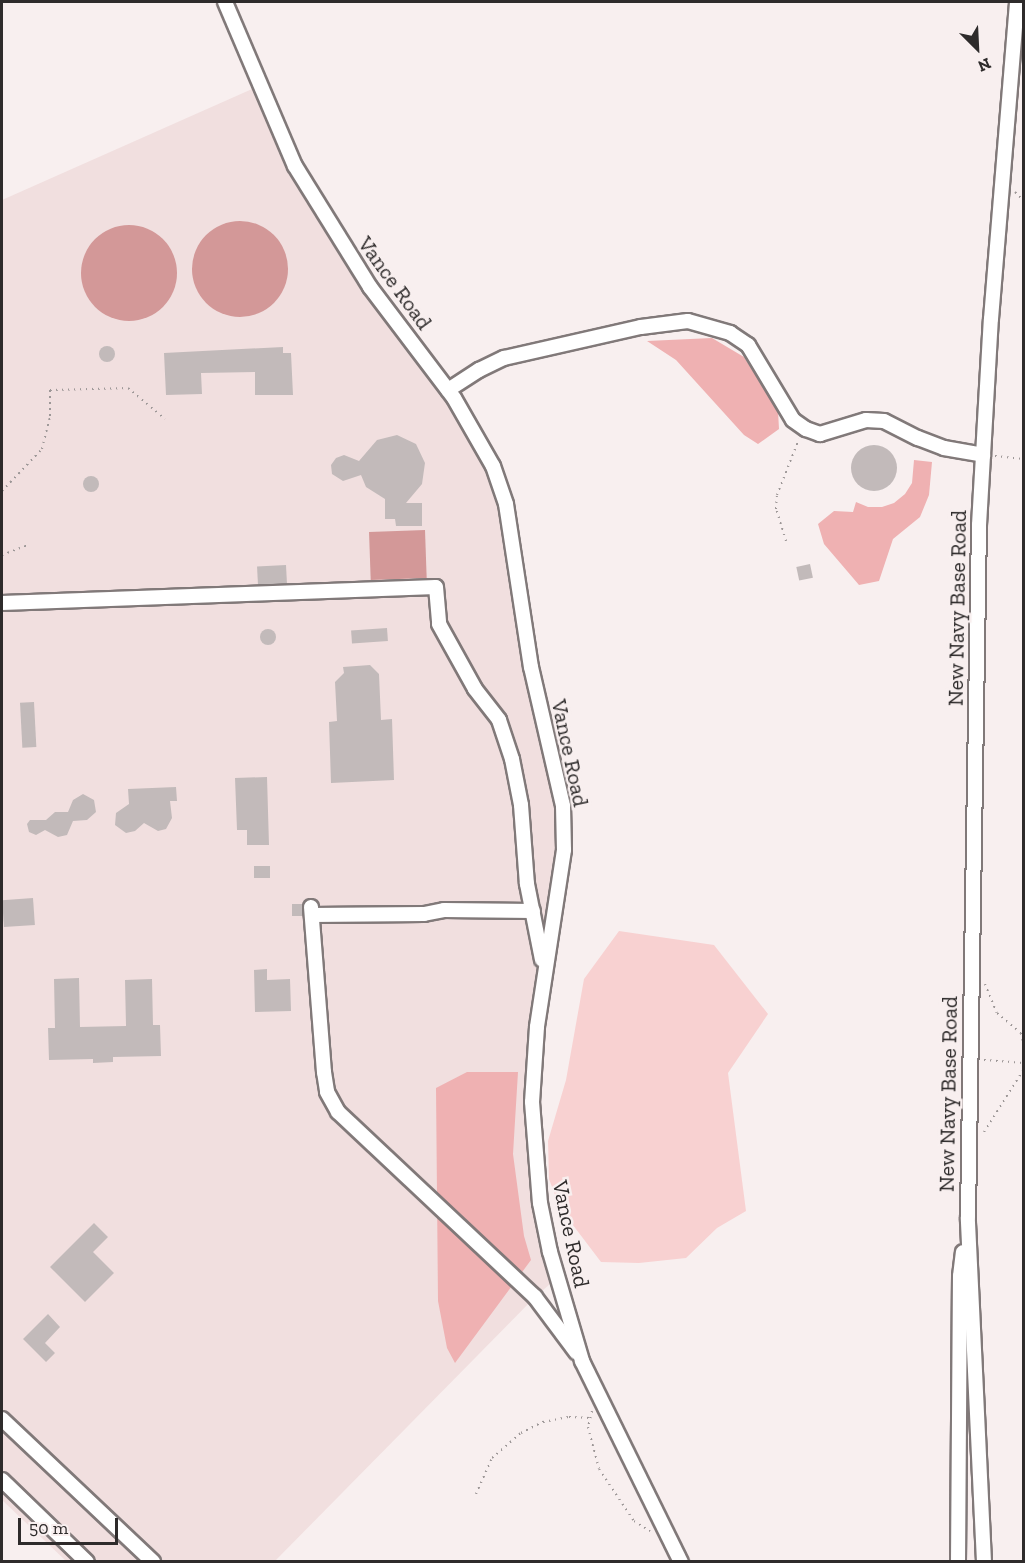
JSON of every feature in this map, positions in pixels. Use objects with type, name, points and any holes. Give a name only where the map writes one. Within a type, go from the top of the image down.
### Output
[{"type":"street","name":"Vance Road","points":[[225,2],[295,166],[370,287],[448,390],[494,466],[506,504],[531,667],[563,806],[564,850],[544,971],[532,1102],[536,1168],[550,1252],[582,1361],[681,1562]]},
{"type":"street","name":"New Navy Base Road","points":[[984,1562],[968,1217],[979,537],[991,319],[1017,2]]},
{"type":"street","points":[[448,390],[479,370],[504,358],[630,330],[688,321],[730,333],[748,345],[758,356],[778,397],[793,420],[804,428],[820,434],[866,420],[884,421],[944,448],[983,454]]},
{"type":"street","points":[[2,603],[436,587],[439,624],[469,680],[499,720],[512,759],[521,805],[527,884],[544,971]]},
{"type":"street","points":[[533,911],[444,910],[424,914],[311,911],[324,1072],[327,1092],[338,1112],[535,1297],[582,1361]]},
{"type":"street","name":"New Navy Base Road","points":[[958,1562],[960,1276],[968,1217]]},
{"type":"street","points":[[2,1419],[153,1562]]},
{"type":"street","points":[[2,1480],[87,1562]]},
{"type":"path","points":[[2,491],[42,449],[50,416],[50,390],[128,388],[165,419]]},
{"type":"path","points":[[786,541],[776,509],[777,495],[804,428]]},
{"type":"path","points":[[983,454],[1022,459],[1023,464]]},
{"type":"path","points":[[2,555],[26,546]]},
{"type":"path","points":[[984,981],[997,1013],[1021,1033],[1023,1046]]},
{"type":"path","points":[[969,1059],[1023,1064]]},
{"type":"path","points":[[982,1137],[1023,1070]]},
{"type":"path","points":[[597,1391],[588,1427],[599,1469],[634,1521],[672,1544]]},
{"type":"path","points":[[476,1494],[492,1458],[521,1433],[543,1422],[570,1417],[590,1418]]},
{"type":"shaded area","points":[[261,85],[295,166],[493,466],[563,806],[532,1102],[557,1278],[535,1297],[275,1561],[66,1561],[2,1500],[2,200]]},
{"type":"shaded area","points":[[240,221],[258,225],[274,235],[284,251],[288,269],[284,287],[274,303],[258,313],[240,317],[222,313],[206,303],[196,287],[192,269],[196,251],[206,235],[222,225]]},
{"type":"shaded area","points":[[129,225],[147,229],[163,239],[173,255],[177,273],[173,291],[163,307],[147,317],[129,321],[111,317],[95,307],[85,291],[81,273],[85,255],[95,239],[111,229]]},
{"type":"shaded area","points":[[712,338],[744,357],[778,411],[779,429],[758,444],[744,435],[676,360],[647,341]]},
{"type":"shaded area","points":[[914,460],[932,462],[929,495],[920,517],[893,539],[879,581],[859,585],[824,544],[818,524],[834,511],[853,512],[856,502],[868,507],[882,507],[894,503],[905,494],[912,483]]},
{"type":"shaded area","points":[[425,530],[427,578],[371,580],[369,532]]},
{"type":"shaded area","points":[[619,931],[714,945],[768,1014],[728,1073],[746,1211],[717,1228],[686,1258],[639,1263],[601,1262],[560,1208],[549,1179],[548,1141],[566,1080],[584,979]]},
{"type":"shaded area","points":[[467,1072],[518,1072],[513,1154],[524,1236],[531,1260],[455,1363],[447,1348],[438,1301],[436,1088]]},
{"type":"building","points":[[107,346],[113,348],[115,354],[113,360],[107,362],[101,360],[99,354],[101,348]]},
{"type":"building","points":[[283,347],[283,353],[291,353],[293,395],[255,395],[255,372],[201,373],[202,394],[166,395],[164,353]]},
{"type":"building","points":[[397,435],[416,444],[425,463],[422,484],[406,503],[422,503],[422,526],[396,526],[395,519],[385,519],[385,499],[366,487],[361,475],[343,481],[332,474],[331,465],[336,458],[344,455],[359,461],[377,440]]},
{"type":"building","points":[[874,445],[890,452],[897,468],[890,484],[874,491],[858,484],[851,468],[858,452]]},
{"type":"building","points":[[91,476],[97,478],[99,484],[97,490],[91,492],[85,490],[83,484],[85,478]]},
{"type":"building","points":[[810,564],[813,578],[799,581],[796,567]]},
{"type":"building","points":[[286,565],[287,584],[258,585],[257,567]]},
{"type":"building","points":[[387,628],[388,641],[352,643],[351,631]]},
{"type":"building","points":[[268,629],[274,631],[276,637],[274,643],[268,645],[262,643],[260,637],[262,631]]},
{"type":"building","points":[[370,665],[379,674],[381,720],[392,719],[394,780],[331,783],[329,722],[337,721],[335,682],[344,673],[343,667]]},
{"type":"building","points":[[34,702],[36,747],[22,748],[20,703]]},
{"type":"building","points":[[267,777],[269,845],[247,845],[247,830],[237,830],[235,778]]},
{"type":"building","points":[[176,787],[177,801],[170,801],[172,818],[166,829],[158,831],[144,823],[135,831],[126,833],[115,825],[116,813],[129,804],[128,789]]},
{"type":"building","points":[[83,794],[94,800],[96,812],[87,820],[73,821],[67,835],[58,837],[45,830],[36,835],[29,832],[27,824],[30,820],[46,820],[55,812],[68,812],[73,800]]},
{"type":"building","points":[[254,866],[270,866],[270,878],[254,878]]},
{"type":"building","points":[[33,898],[35,925],[4,927],[2,900]]},
{"type":"building","points":[[292,904],[303,904],[303,916],[292,916]]},
{"type":"building","points":[[267,969],[267,980],[290,979],[291,1011],[255,1012],[254,970]]},
{"type":"building","points":[[79,978],[80,1027],[126,1026],[125,980],[152,979],[153,1025],[160,1025],[161,1056],[113,1057],[113,1062],[93,1063],[93,1059],[49,1060],[48,1028],[55,1028],[54,979]]},
{"type":"building","points":[[94,1223],[108,1237],[93,1252],[114,1273],[85,1302],[50,1267]]},
{"type":"building","points":[[48,1314],[60,1327],[45,1343],[55,1353],[46,1362],[23,1339]]}]
